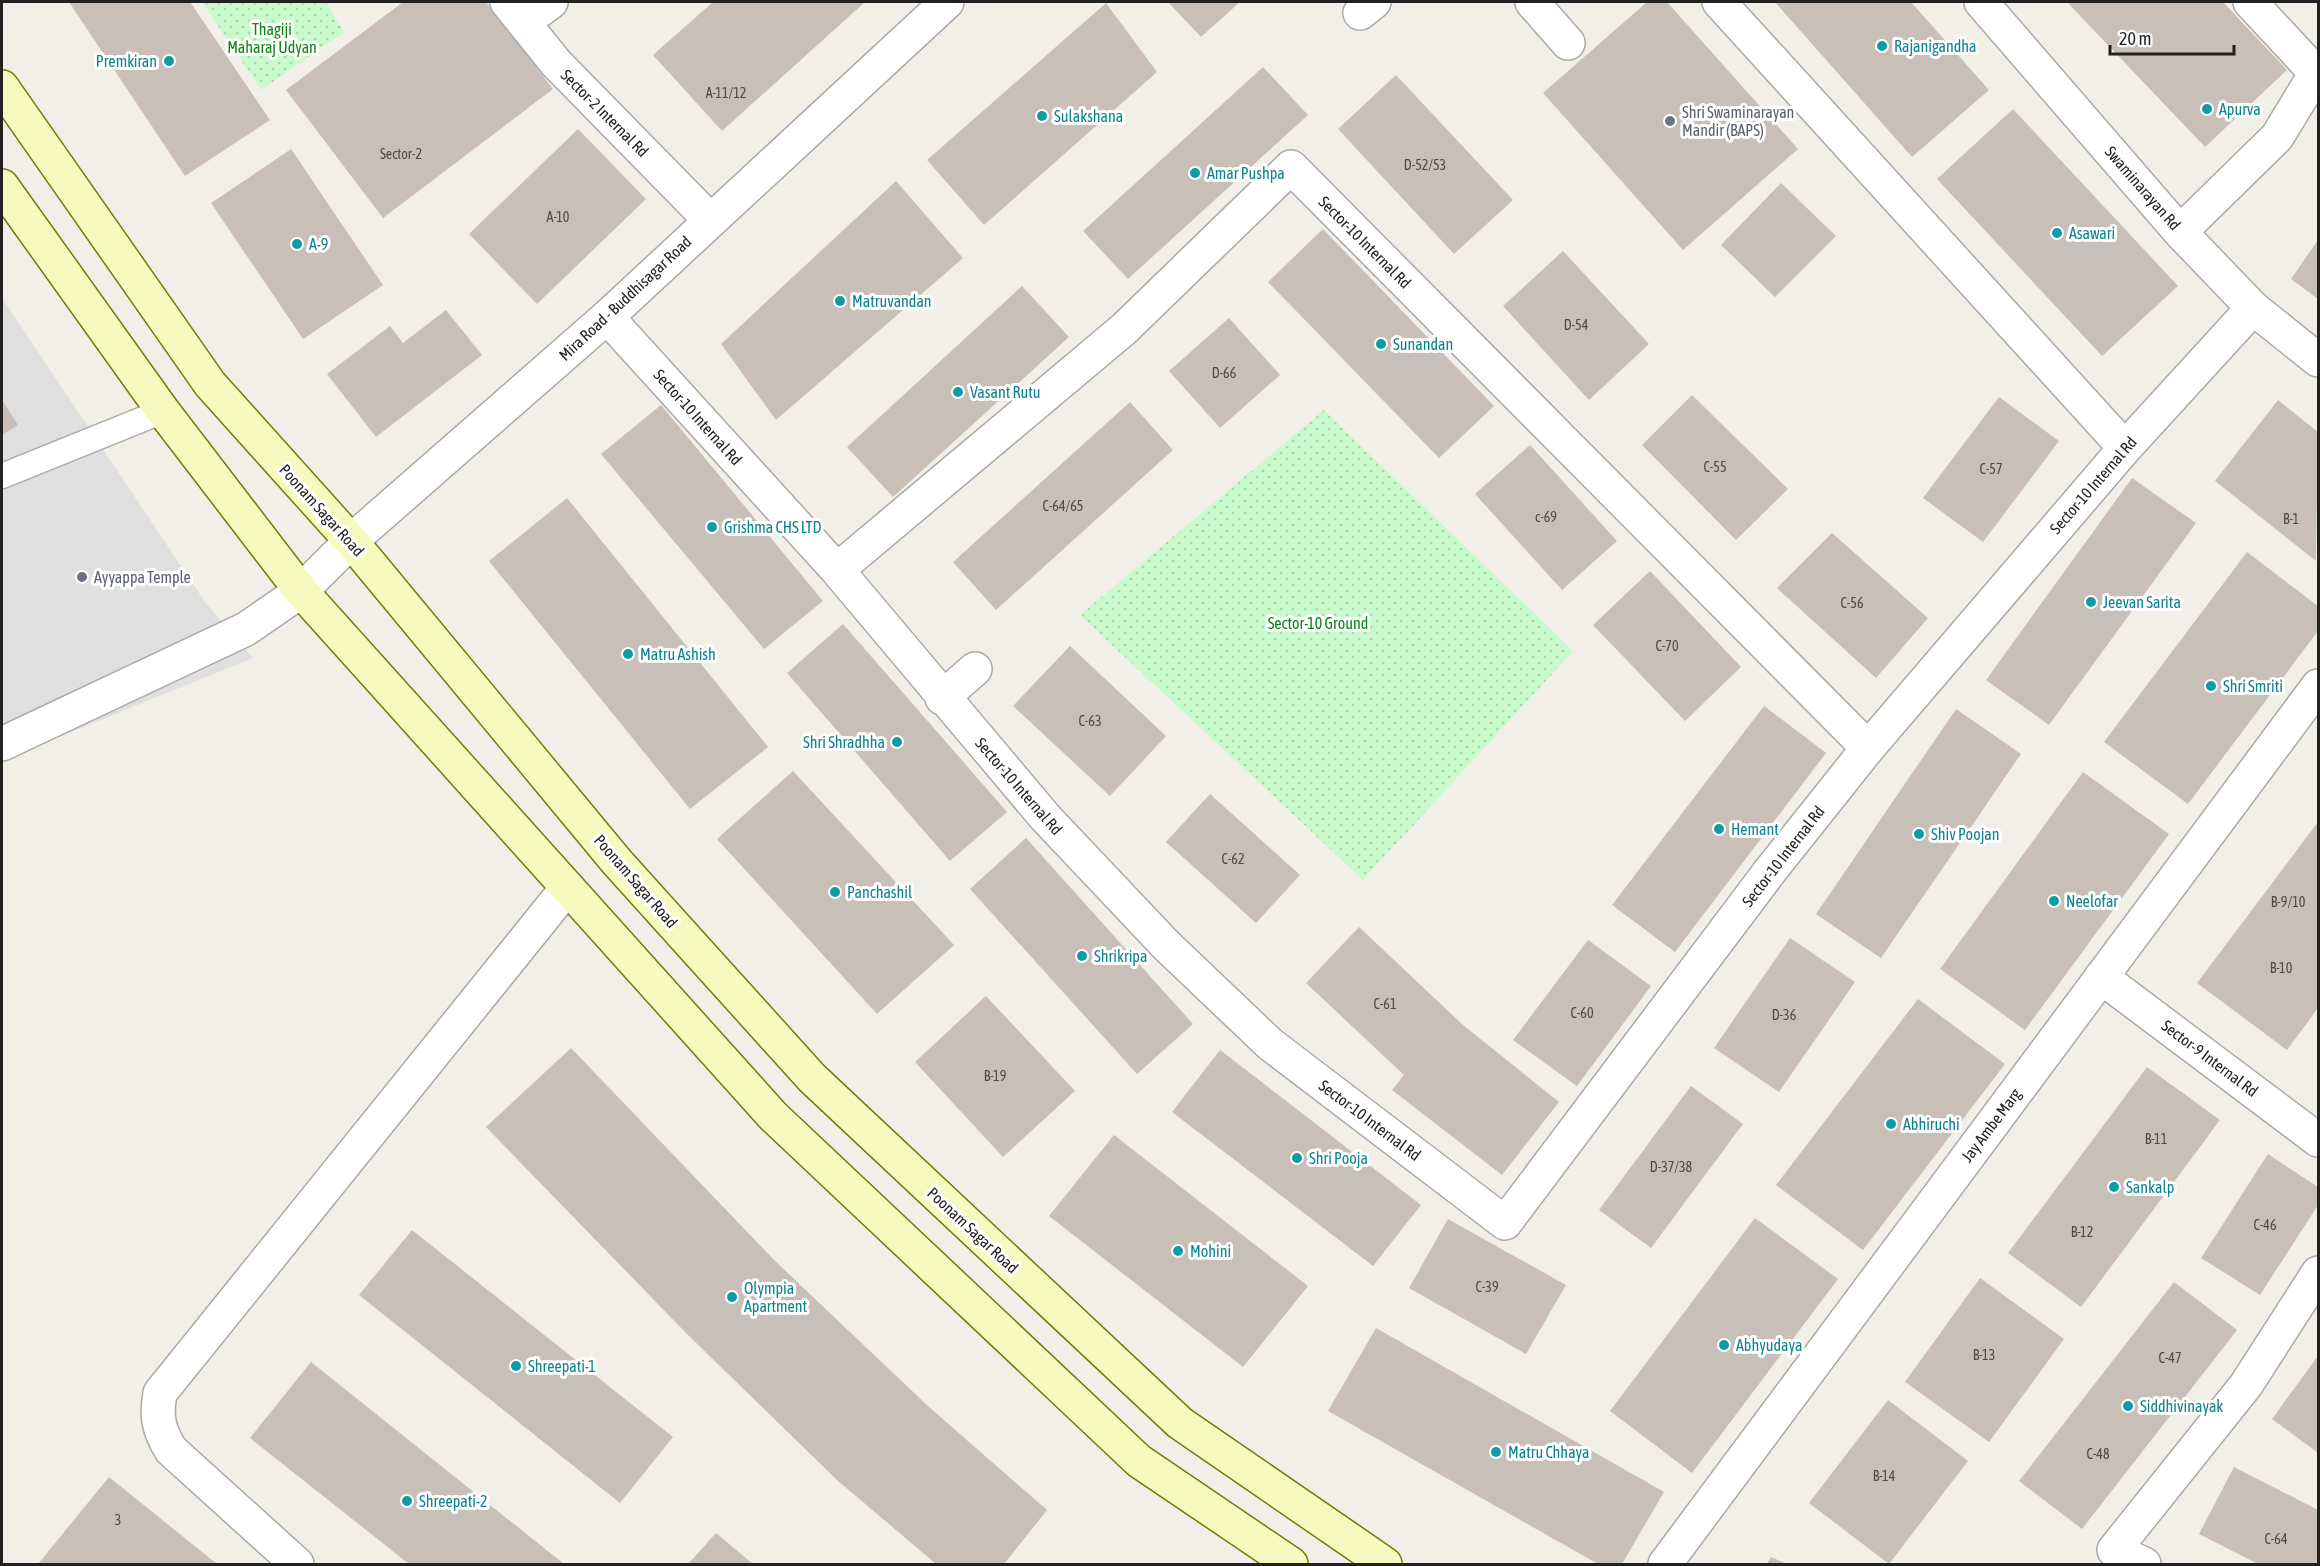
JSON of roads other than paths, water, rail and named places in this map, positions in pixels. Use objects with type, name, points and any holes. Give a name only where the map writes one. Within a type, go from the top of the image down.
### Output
[{"type":"main road","name":"Poonam Sagar Road","points":[[2,87],[210,384],[351,541],[617,862],[812,1078],[1180,1423],[1385,1564]]},
{"type":"main road","points":[[2,186],[163,411],[301,591],[773,1116],[1139,1461],[1291,1564]]},
{"type":"street","points":[[515,12],[551,2]]},
{"type":"street","name":"Mira Road - Buddhisagar Road","points":[[2,744],[246,629],[301,591],[351,541],[607,317],[947,2]]},
{"type":"street","points":[[1532,2],[1568,43]]},
{"type":"street","points":[[1719,2],[2125,448]]},
{"type":"street","name":"Swaminarayan Rd","points":[[1981,2],[2180,232],[2253,308],[2319,360]]},
{"type":"street","points":[[2180,232],[2277,138],[2317,71],[2250,2]]},
{"type":"street","name":"Sector-2 Internal Rd","points":[[515,12],[555,63],[710,220]]},
{"type":"street","name":"Sector-10 Internal Rd","points":[[837,570],[1124,329],[1291,167],[1868,747]]},
{"type":"street","name":"Sector-10 Internal Rd","points":[[607,317],[837,570],[942,698],[1046,817],[1158,936],[1270,1044],[1505,1223],[1770,871],[1868,747],[2125,448],[2253,308]]},
{"type":"street","points":[[942,698],[975,669]]},
{"type":"street","name":"Jay Ambe Marg","points":[[1665,1564],[2319,686]]},
{"type":"street","points":[[297,1564],[171,1449],[160,1432],[156,1413],[160,1393],[567,888]]},
{"type":"street","name":"Sector-9 Internal Rd","points":[[2101,977],[2319,1140]]},
{"type":"street","points":[[2144,1564],[2114,1550],[2246,1385],[2319,1273]]},
{"type":"lane","points":[[2,476],[163,411]]},
{"type":"place","name":"Rajanigandha","points":[[1882,46]]},
{"type":"place","name":"Premkiran","points":[[169,61]]},
{"type":"place","name":"Apurva","points":[[2207,109]]},
{"type":"place","name":"Sulakshana","points":[[1042,116]]},
{"type":"place","name":"Shri Swaminarayan Mandir (BAPS)","points":[[1670,121]]},
{"type":"place","name":"Amar Pushpa","points":[[1195,173]]},
{"type":"place","name":"Asawari","points":[[2057,233]]},
{"type":"place","name":"A-9","points":[[297,244]]},
{"type":"place","name":"Matruvandan","points":[[840,301]]},
{"type":"place","name":"Sunandan","points":[[1381,344]]},
{"type":"place","name":"Vasant Rutu","points":[[958,392]]},
{"type":"place","name":"Grishma CHS LTD","points":[[712,527]]},
{"type":"place","name":"Ayyappa Temple","points":[[82,577]]},
{"type":"place","name":"Jeevan Sarita","points":[[2091,602]]},
{"type":"place","name":"Matru Ashish","points":[[628,654]]},
{"type":"place","name":"Shri Smriti","points":[[2211,686]]},
{"type":"place","name":"Shri Shradhha","points":[[897,742]]},
{"type":"place","name":"Hemant","points":[[1719,829]]},
{"type":"place","name":"Shiv Poojan","points":[[1919,834]]},
{"type":"place","name":"Panchashil","points":[[835,892]]},
{"type":"place","name":"Neelofar","points":[[2054,901]]},
{"type":"place","name":"Shrikripa","points":[[1082,956]]},
{"type":"place","name":"Abhiruchi","points":[[1891,1124]]},
{"type":"place","name":"Shri Pooja","points":[[1297,1158]]},
{"type":"place","name":"Sankalp","points":[[2114,1187]]},
{"type":"place","name":"Mohini","points":[[1178,1251]]},
{"type":"place","name":"Olympia Apartment","points":[[732,1297]]},
{"type":"place","name":"Abhyudaya","points":[[1724,1345]]},
{"type":"place","name":"Shreepati-1","points":[[516,1366]]},
{"type":"place","name":"Siddhivinayak","points":[[2128,1406]]},
{"type":"place","name":"Matru Chhaya","points":[[1496,1452]]},
{"type":"place","name":"Shreepati-2","points":[[407,1501]]},
{"type":"park label","name":"Thagiji Maharaj Udyan","points":[[272,38]]},
{"type":"park label","name":"Sector-10 Ground","points":[[1318,623]]}]
